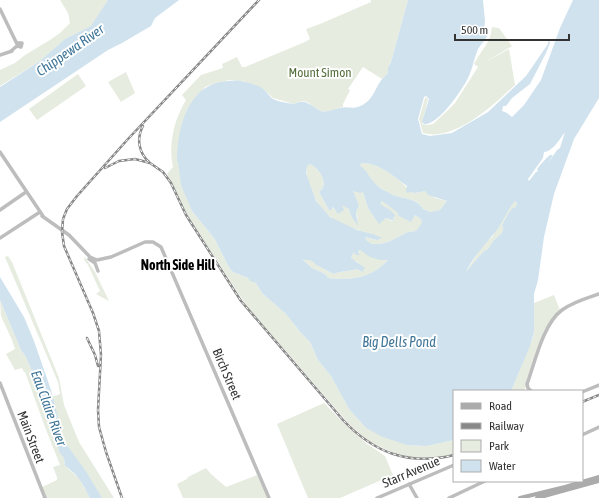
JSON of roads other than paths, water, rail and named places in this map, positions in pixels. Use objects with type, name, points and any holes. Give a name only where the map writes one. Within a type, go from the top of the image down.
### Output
[{"type":"main road","points":[[0,9],[1,15],[18,45],[11,51],[0,55]]},
{"type":"main road","points":[[0,152],[41,214],[71,239],[95,264],[98,271],[99,264],[111,257]]},
{"type":"main road","points":[[0,210],[26,192]]},
{"type":"main road","points":[[31,200],[36,212],[31,218]]},
{"type":"main road","points":[[0,238],[31,218],[41,214]]},
{"type":"main road","points":[[41,214],[69,235],[90,257],[97,261],[111,257]]},
{"type":"main road","name":"Birch Street","points":[[111,257],[148,243],[155,244],[166,258],[269,498]]},
{"type":"main road","points":[[89,259],[102,262]]},
{"type":"main road","points":[[529,390],[527,384],[547,327],[554,317],[571,305],[599,294]]},
{"type":"main road","name":"Main Street","points":[[0,383],[44,498]]},
{"type":"main road","points":[[583,392],[599,385]]},
{"type":"main road","points":[[583,435],[599,427]]},
{"type":"main road","name":"Starr Avenue","points":[[377,498],[453,465]]},
{"type":"main road","points":[[583,482],[599,477]]},
{"type":"main road","points":[[537,498],[599,481]]},
{"type":"main road","points":[[449,498],[483,482]]},
{"type":"main road","points":[[520,498],[582,482]]},
{"type":"main road","points":[[409,484],[417,498]]},
{"type":"water","name":"Chippewa River","points":[[108,0],[179,0],[155,18],[151,26],[108,50],[0,122],[0,87],[40,61],[65,39],[91,26]]},
{"type":"water","name":"Big Dells Pond","points":[[408,0],[483,0],[485,21],[484,30],[487,36],[478,49],[466,82],[450,106],[443,113],[430,123],[424,124],[422,122],[429,99],[426,96],[424,97],[418,119],[422,134],[430,136],[452,133],[488,112],[526,76],[548,44],[548,38],[550,43],[530,84],[512,98],[506,106],[503,106],[502,111],[512,117],[524,105],[541,80],[560,28],[573,0],[599,0],[599,98],[574,139],[554,194],[544,237],[538,280],[534,294],[534,332],[530,346],[511,390],[453,390],[453,440],[427,446],[407,445],[383,437],[366,428],[349,409],[331,376],[318,360],[310,342],[286,314],[262,293],[256,283],[233,272],[230,269],[214,238],[192,211],[181,185],[178,161],[177,162],[179,137],[186,113],[191,102],[208,86],[232,80],[242,81],[262,88],[275,100],[294,104],[304,102],[319,110],[327,111],[342,107],[354,108],[364,104],[371,98],[381,81],[388,73],[388,68]],"holes":[[[565,132],[560,148],[547,165],[553,155],[550,155],[545,160],[529,181],[528,179],[543,158],[544,152],[553,148]],[[362,163],[368,163],[380,167],[397,178],[407,186],[407,193],[425,191],[428,195],[447,201],[440,210],[430,212],[423,209],[418,203],[393,195],[380,187],[359,165]],[[309,164],[315,167],[322,177],[324,184],[323,188],[319,192],[329,210],[333,207],[338,214],[344,210],[342,205],[349,209],[351,216],[358,226],[356,212],[359,206],[353,191],[360,193],[363,192],[368,208],[379,224],[386,218],[394,221],[393,217],[396,216],[380,204],[382,201],[397,212],[399,216],[411,222],[415,215],[421,219],[422,223],[416,231],[408,232],[388,242],[372,244],[367,241],[365,237],[377,240],[382,238],[357,230],[330,217],[316,201],[306,173]],[[515,201],[517,203],[515,209],[514,207],[509,212],[502,225],[502,233],[466,272],[474,258],[498,229]],[[360,250],[370,257],[380,260],[388,260],[375,271],[360,277],[336,279],[328,278],[325,274],[312,268],[302,259],[312,261],[316,265],[334,274],[357,269],[362,272],[365,268],[351,258],[354,252],[356,255],[360,255],[358,252]]]},
{"type":"water","name":"Eau Claire River","points":[[0,277],[24,317],[34,341],[51,390],[64,441],[87,473],[102,498],[90,498],[83,484],[65,466],[64,458],[59,452],[57,441],[34,376],[26,357],[21,350],[0,300]]},
{"type":"railway","points":[[122,498],[99,427],[98,410],[101,355],[99,331],[93,313],[64,246],[62,232],[63,219],[67,209],[77,196],[128,139],[259,0]]},
{"type":"railway","points":[[143,126],[139,141],[141,150],[149,162]]},
{"type":"railway","points":[[105,168],[119,161],[135,159],[150,163],[163,172],[171,183],[186,215],[241,301],[343,420],[367,441],[393,454],[407,457],[422,459],[453,455]]},
{"type":"railway","points":[[87,338],[95,355],[98,366]]},
{"type":"railway","points":[[583,402],[599,395]]},
{"type":"district","name":"North Side Hill","points":[[178,265]]},
{"type":"park label","name":"Mount Simon","points":[[320,72]]}]
